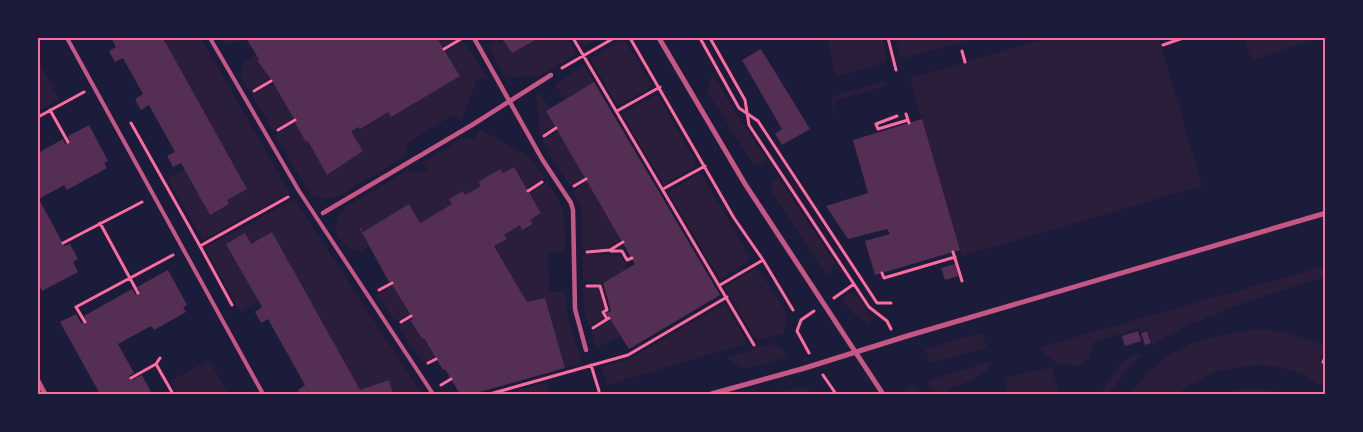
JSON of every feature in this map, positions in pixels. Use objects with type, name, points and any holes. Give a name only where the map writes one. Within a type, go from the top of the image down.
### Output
[{"type":"street","points":[[474,38],[542,159],[571,203],[573,210],[575,309],[586,350]]},
{"type":"street","points":[[658,38],[746,184],[883,394]]},
{"type":"street","points":[[323,213],[510,102],[551,75]]},
{"type":"street","points":[[711,394],[1326,213]]},
{"type":"street","points":[[38,381],[45,394]]},
{"type":"lane","points":[[66,38],[263,394]]},
{"type":"lane","points":[[210,38],[299,191],[433,394]]},
{"type":"lane","points":[[316,216],[323,213]]},
{"type":"path","points":[[444,49],[464,38]]},
{"type":"path","points":[[573,38],[754,345]]},
{"type":"path","points":[[551,75],[614,38]]},
{"type":"path","points":[[630,38],[734,218],[763,260],[793,310]]},
{"type":"path","points":[[700,38],[739,108],[758,120],[877,303],[891,303]]},
{"type":"path","points":[[710,38],[745,100],[749,125],[869,307],[887,321],[896,339]]},
{"type":"path","points":[[888,38],[896,70]]},
{"type":"path","points":[[1164,45],[1183,38]]},
{"type":"path","points":[[962,52],[965,62]]},
{"type":"path","points":[[38,117],[93,86]]},
{"type":"path","points":[[617,112],[660,87]]},
{"type":"path","points":[[50,110],[68,142]]},
{"type":"path","points":[[898,116],[876,124],[878,129],[909,121],[906,114]]},
{"type":"path","points":[[267,136],[295,120]]},
{"type":"path","points":[[663,190],[704,166]]},
{"type":"path","points":[[200,246],[299,191]]},
{"type":"path","points":[[62,243],[153,196]]},
{"type":"path","points":[[100,224],[138,293]]},
{"type":"path","points":[[610,250],[623,242]]},
{"type":"path","points":[[84,322],[76,307],[183,250]]},
{"type":"path","points":[[574,253],[622,251],[627,260],[632,258]]},
{"type":"path","points":[[954,252],[962,281]]},
{"type":"path","points":[[882,273],[884,278],[955,257]]},
{"type":"path","points":[[720,285],[763,260]]},
{"type":"path","points":[[837,296],[854,284]]},
{"type":"path","points":[[574,286],[600,286],[607,310],[604,312],[607,318]]},
{"type":"path","points":[[490,394],[628,355],[727,297]]},
{"type":"path","points":[[804,346],[797,331],[801,320],[808,315]]},
{"type":"path","points":[[586,350],[599,391]]},
{"type":"path","points":[[1323,362],[1326,356]]},
{"type":"path","points":[[131,378],[156,364],[160,358]]},
{"type":"path","points":[[156,364],[173,394]]},
{"type":"path","points":[[826,379],[836,394]]},
{"type":"shaded area","points":[[163,38],[201,38],[290,193],[203,240],[167,178],[185,169],[227,200],[247,189]]},
{"type":"shaded area","points":[[219,38],[247,38],[229,44]]},
{"type":"shaded area","points":[[437,38],[459,38],[443,47]]},
{"type":"shaded area","points":[[539,38],[567,38],[577,54],[537,78],[533,76],[506,78],[487,45],[497,40],[499,43],[504,40],[512,53]]},
{"type":"shaded area","points":[[577,38],[599,38],[583,47]]},
{"type":"shaded area","points":[[839,38],[882,38],[886,62],[836,77],[828,40]]},
{"type":"shaded area","points":[[895,38],[976,38],[905,58],[900,57]]},
{"type":"shaded area","points":[[1048,38],[1159,38],[1202,186],[962,256],[910,78]]},
{"type":"shaded area","points":[[1243,38],[1316,38],[1252,61]]},
{"type":"shaded area","points":[[622,40],[626,42],[650,83],[650,88],[618,106],[590,59]]},
{"type":"shaded area","points":[[464,41],[487,78],[477,79],[462,120],[464,121],[462,122],[453,115],[407,143],[407,155],[402,159],[336,197],[321,199],[311,195],[275,135],[295,123],[328,175],[363,151],[351,131],[388,112],[391,116],[460,75],[446,51]]},
{"type":"shaded area","points":[[256,54],[269,79],[249,91],[241,70],[245,62]]},
{"type":"shaded area","points":[[38,59],[59,99],[38,111]]},
{"type":"shaded area","points":[[584,66],[594,82],[564,100],[555,84]]},
{"type":"shaded area","points":[[711,77],[714,77],[768,161],[760,164],[752,162],[707,92]]},
{"type":"shaded area","points":[[884,81],[886,86],[833,101],[836,118],[831,100],[833,96]]},
{"type":"shaded area","points":[[273,83],[294,118],[273,130],[252,95]]},
{"type":"shaded area","points":[[540,93],[550,109],[555,126],[540,136],[536,95]]},
{"type":"shaded area","points":[[653,96],[658,96],[695,161],[694,167],[664,185],[622,114]]},
{"type":"shaded area","points":[[479,129],[529,156],[545,178],[527,188],[514,167],[503,173],[500,169],[478,183],[481,186],[465,195],[462,191],[449,199],[452,204],[420,223],[409,205],[363,232],[360,230],[370,246],[363,250],[354,251],[342,242],[337,233],[336,224],[339,215],[345,207],[407,171],[428,173],[423,162],[463,138],[474,139]]},
{"type":"shaded area","points":[[558,131],[585,176],[570,186],[542,140]]},
{"type":"shaded area","points":[[698,174],[703,176],[750,257],[749,262],[720,279],[668,192]]},
{"type":"shaded area","points":[[778,177],[835,263],[827,277],[770,188],[772,181]]},
{"type":"shaded area","points":[[587,181],[621,239],[605,249],[583,249],[582,209],[573,191]]},
{"type":"shaded area","points":[[548,182],[564,210],[565,252],[548,253],[549,292],[566,292],[566,309],[582,363],[565,368],[545,298],[527,302],[494,246],[507,239],[504,235],[520,225],[523,230],[533,224],[530,220],[541,213],[529,193]]},
{"type":"shaded area","points":[[294,199],[422,394],[393,394],[389,380],[360,390],[272,232],[251,244],[245,234],[259,301],[240,312],[205,248]]},
{"type":"shaded area","points":[[583,254],[620,255],[628,268],[603,283],[583,282]]},
{"type":"shaded area","points":[[1325,266],[1325,277],[1222,311],[1166,337],[1153,346],[1148,329],[1140,331],[1139,328],[1093,343],[1089,358],[1084,364],[1072,366],[1053,360],[1040,347]]},
{"type":"shaded area","points":[[754,269],[759,270],[785,310],[786,318],[784,333],[760,340],[754,337],[724,287]]},
{"type":"shaded area","points":[[393,285],[410,314],[396,322],[377,295]]},
{"type":"shaded area","points":[[583,287],[599,288],[604,309],[599,312],[603,318],[589,327],[584,310]]},
{"type":"shaded area","points":[[850,293],[858,297],[871,318],[869,324],[854,314],[841,298]]},
{"type":"shaded area","points":[[725,304],[746,340],[745,344],[607,385],[601,367],[631,358]]},
{"type":"shaded area","points":[[410,320],[421,339],[424,338],[435,357],[423,363],[399,327]]},
{"type":"shaded area","points":[[611,320],[620,336],[596,348],[591,332]]},
{"type":"shaded area","points":[[1258,329],[1292,335],[1325,346],[1320,361],[1325,364],[1325,387],[1300,373],[1269,365],[1254,365],[1214,372],[1177,394],[1130,394],[1157,365],[1171,354],[1186,346],[1219,335]]},
{"type":"shaded area","points":[[982,333],[987,348],[930,363],[925,349]]},
{"type":"shaded area","points":[[770,344],[783,349],[787,357],[746,369],[726,358]]},
{"type":"shaded area","points":[[1139,353],[1142,355],[1126,370],[1109,394],[1101,394],[1112,375],[1121,365]]},
{"type":"shaded area","points":[[209,360],[228,394],[177,394],[170,381]]},
{"type":"shaded area","points":[[992,361],[985,371],[979,375],[966,383],[947,390],[950,394],[937,394],[927,381]]},
{"type":"shaded area","points":[[1052,367],[1059,394],[1008,394],[1004,378]]},
{"type":"shaded area","points":[[547,382],[551,394],[505,394]]},
{"type":"shaded area","points":[[914,385],[921,394],[901,393]]},
{"type":"shaded area","points":[[805,386],[812,394],[769,394]]},
{"type":"shaded area","points":[[1241,389],[1263,389],[1285,394],[1223,394]]},
{"type":"building","points":[[111,38],[163,38],[247,189],[227,200],[229,204],[210,215],[181,163],[173,167],[167,156],[175,152],[149,105],[141,110],[135,99],[143,94],[123,58],[115,62],[109,51],[116,47]]},
{"type":"building","points":[[246,38],[437,38],[460,76],[391,117],[388,112],[360,129],[359,127],[351,131],[363,151],[327,175],[272,81],[257,60],[259,59]]},
{"type":"building","points":[[502,38],[539,38],[512,53]]},
{"type":"building","points":[[761,49],[810,129],[782,145],[775,134],[782,129],[742,60]]},
{"type":"building","points":[[594,82],[720,295],[629,349],[606,313],[611,311],[603,283],[635,264],[546,111]]},
{"type":"building","points":[[922,119],[960,250],[875,275],[865,241],[890,234],[887,229],[848,239],[826,206],[868,193],[853,140]]},
{"type":"building","points":[[89,125],[108,161],[104,163],[107,168],[67,190],[64,185],[39,199],[64,246],[70,244],[78,259],[73,262],[78,272],[42,291],[38,282],[38,153],[63,139],[65,144],[70,141],[68,136]]},
{"type":"building","points":[[514,167],[541,213],[530,220],[533,224],[522,230],[520,225],[504,235],[507,239],[494,246],[527,302],[545,298],[565,368],[472,394],[460,394],[445,369],[443,370],[424,338],[422,339],[410,320],[413,319],[389,282],[360,229],[363,232],[409,204],[420,223],[452,204],[449,199],[463,191],[465,195],[481,186],[478,182],[500,169],[503,173]]},
{"type":"building","points":[[272,232],[360,390],[389,380],[393,394],[300,394],[298,390],[305,385],[268,319],[261,323],[255,312],[262,307],[226,244],[245,233],[251,244]]},
{"type":"building","points":[[955,264],[958,276],[945,280],[941,268]]},
{"type":"building","points":[[168,270],[187,305],[183,307],[186,312],[154,330],[151,326],[118,344],[134,373],[129,376],[132,380],[142,375],[152,394],[100,394],[60,322],[76,314],[81,323],[85,322],[84,316],[132,289],[135,294],[140,291],[137,287]]},
{"type":"building","points":[[1138,331],[1141,341],[1125,346],[1122,336]]},
{"type":"building","points":[[1147,331],[1151,343],[1145,345],[1141,333]]}]
